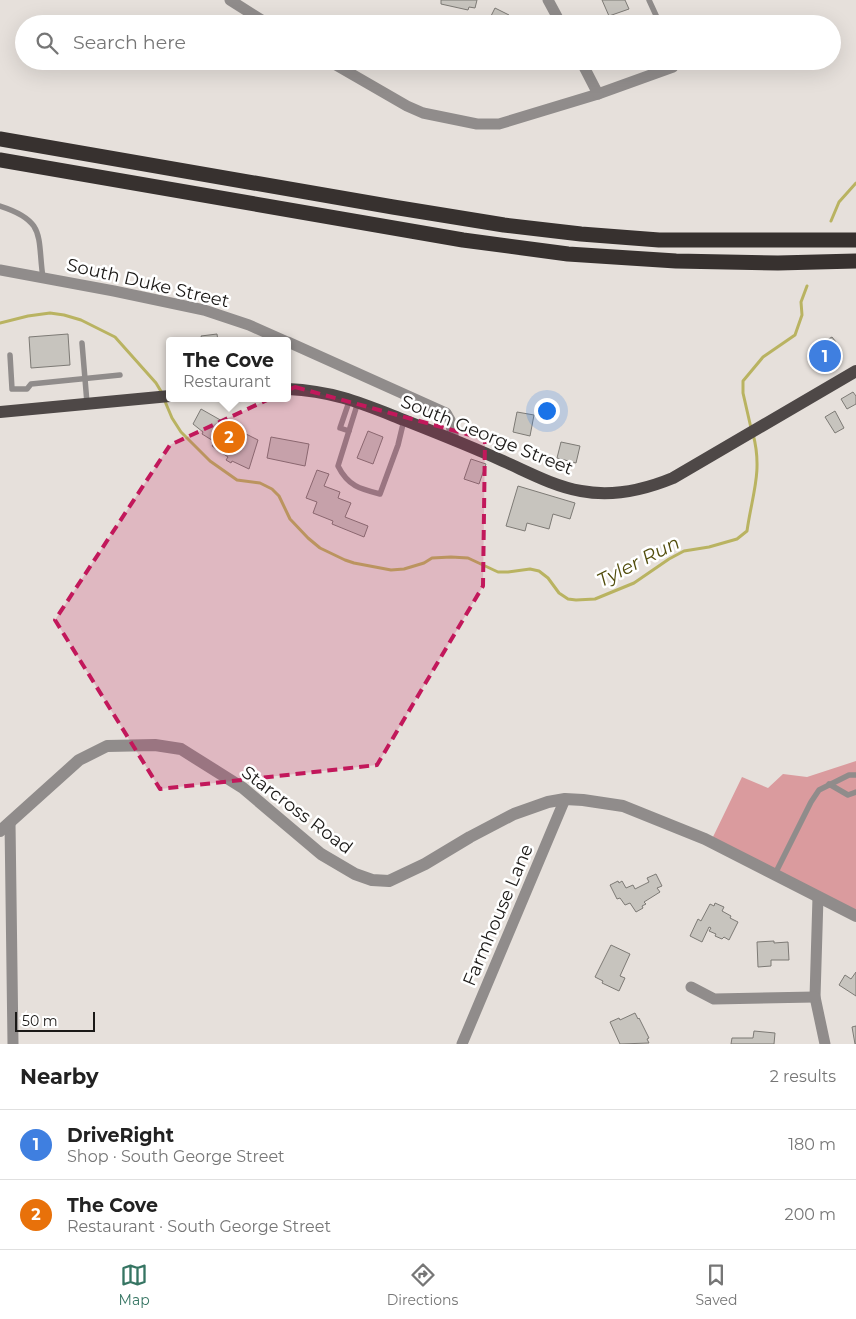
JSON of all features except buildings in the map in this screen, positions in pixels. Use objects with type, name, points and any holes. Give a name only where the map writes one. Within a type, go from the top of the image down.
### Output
[{"type":"highway","points":[[0,139],[393,207],[504,225],[562,232],[659,240],[856,240]]},
{"type":"highway","points":[[0,160],[453,238],[568,254],[686,262],[778,263],[856,261]]},
{"type":"main road","name":"South George Street","points":[[291,389],[326,392],[354,401],[454,440],[558,484],[582,491],[609,493],[653,487],[673,478],[856,371]]},
{"type":"main road","points":[[0,412],[166,396]]},
{"type":"street","points":[[230,0],[254,15]]},
{"type":"street","points":[[548,0],[556,15]]},
{"type":"street","points":[[344,70],[423,113],[477,124],[499,124],[598,94],[658,70]]},
{"type":"street","points":[[586,70],[598,94]]},
{"type":"street","name":"South Duke Street","points":[[0,270],[204,310],[248,325],[275,337]]},
{"type":"street","name":"South Duke Street","points":[[291,344],[446,413],[450,420],[454,440]]},
{"type":"street","name":"Starcross Road","points":[[0,831],[79,760],[107,746],[155,745],[181,749],[243,788],[320,854],[355,874],[372,880],[389,880],[425,864],[514,814],[548,802],[565,799],[582,800],[623,806],[705,839],[856,916]]},
{"type":"street","name":"Farmhouse Lane","points":[[462,1044],[565,799]]},
{"type":"street","points":[[10,822],[13,1044]]},
{"type":"street","points":[[818,897],[815,997],[825,1044]]},
{"type":"street","points":[[692,987],[714,998],[815,997]]},
{"type":"lane","points":[[649,0],[656,15]]},
{"type":"lane","points":[[0,206],[16,211],[34,225],[39,236],[43,278]]},
{"type":"lane","points":[[82,343],[87,403]]},
{"type":"lane","points":[[10,355],[12,389],[27,389],[31,384],[120,376]]},
{"type":"lane","points":[[348,430],[340,428],[354,401]]},
{"type":"lane","points":[[354,401],[338,466],[344,478],[361,489],[380,494],[398,445],[404,420]]},
{"type":"lane","points":[[775,874],[818,790],[849,775],[856,775]]},
{"type":"lane","points":[[829,784],[848,795],[856,792]]},
{"type":"highlighted area","points":[[295,387],[485,439],[483,586],[377,765],[160,789],[55,620],[170,445]]},
{"type":"shaded area","points":[[856,761],[856,910],[712,839],[742,777],[768,788],[783,774],[807,777]]},
{"type":"waterway","name":"Tyler Run","points":[[831,221],[839,202],[856,183]]},
{"type":"waterway","name":"Tyler Run","points":[[751,428],[743,393],[743,381],[763,357],[795,335],[802,315],[801,302],[807,286]]},
{"type":"waterway","name":"Tyler Run","points":[[0,323],[50,313],[81,320],[115,337],[156,383],[162,393]]},
{"type":"waterway","name":"Tyler Run","points":[[164,399],[172,418],[181,432],[210,461],[237,480],[260,483],[272,489],[279,496],[290,519],[320,548],[354,563],[391,570],[404,569],[424,563],[432,558],[451,557],[468,558],[498,572],[530,569],[539,571],[548,578],[559,593],[568,599],[576,600],[595,599],[634,583],[684,551],[709,547],[737,539],[747,531],[757,471],[756,447],[753,434]]},
{"type":"place","name":"DriveRight","points":[[825,356]]},
{"type":"place","name":"The Cove","points":[[229,437]]}]
